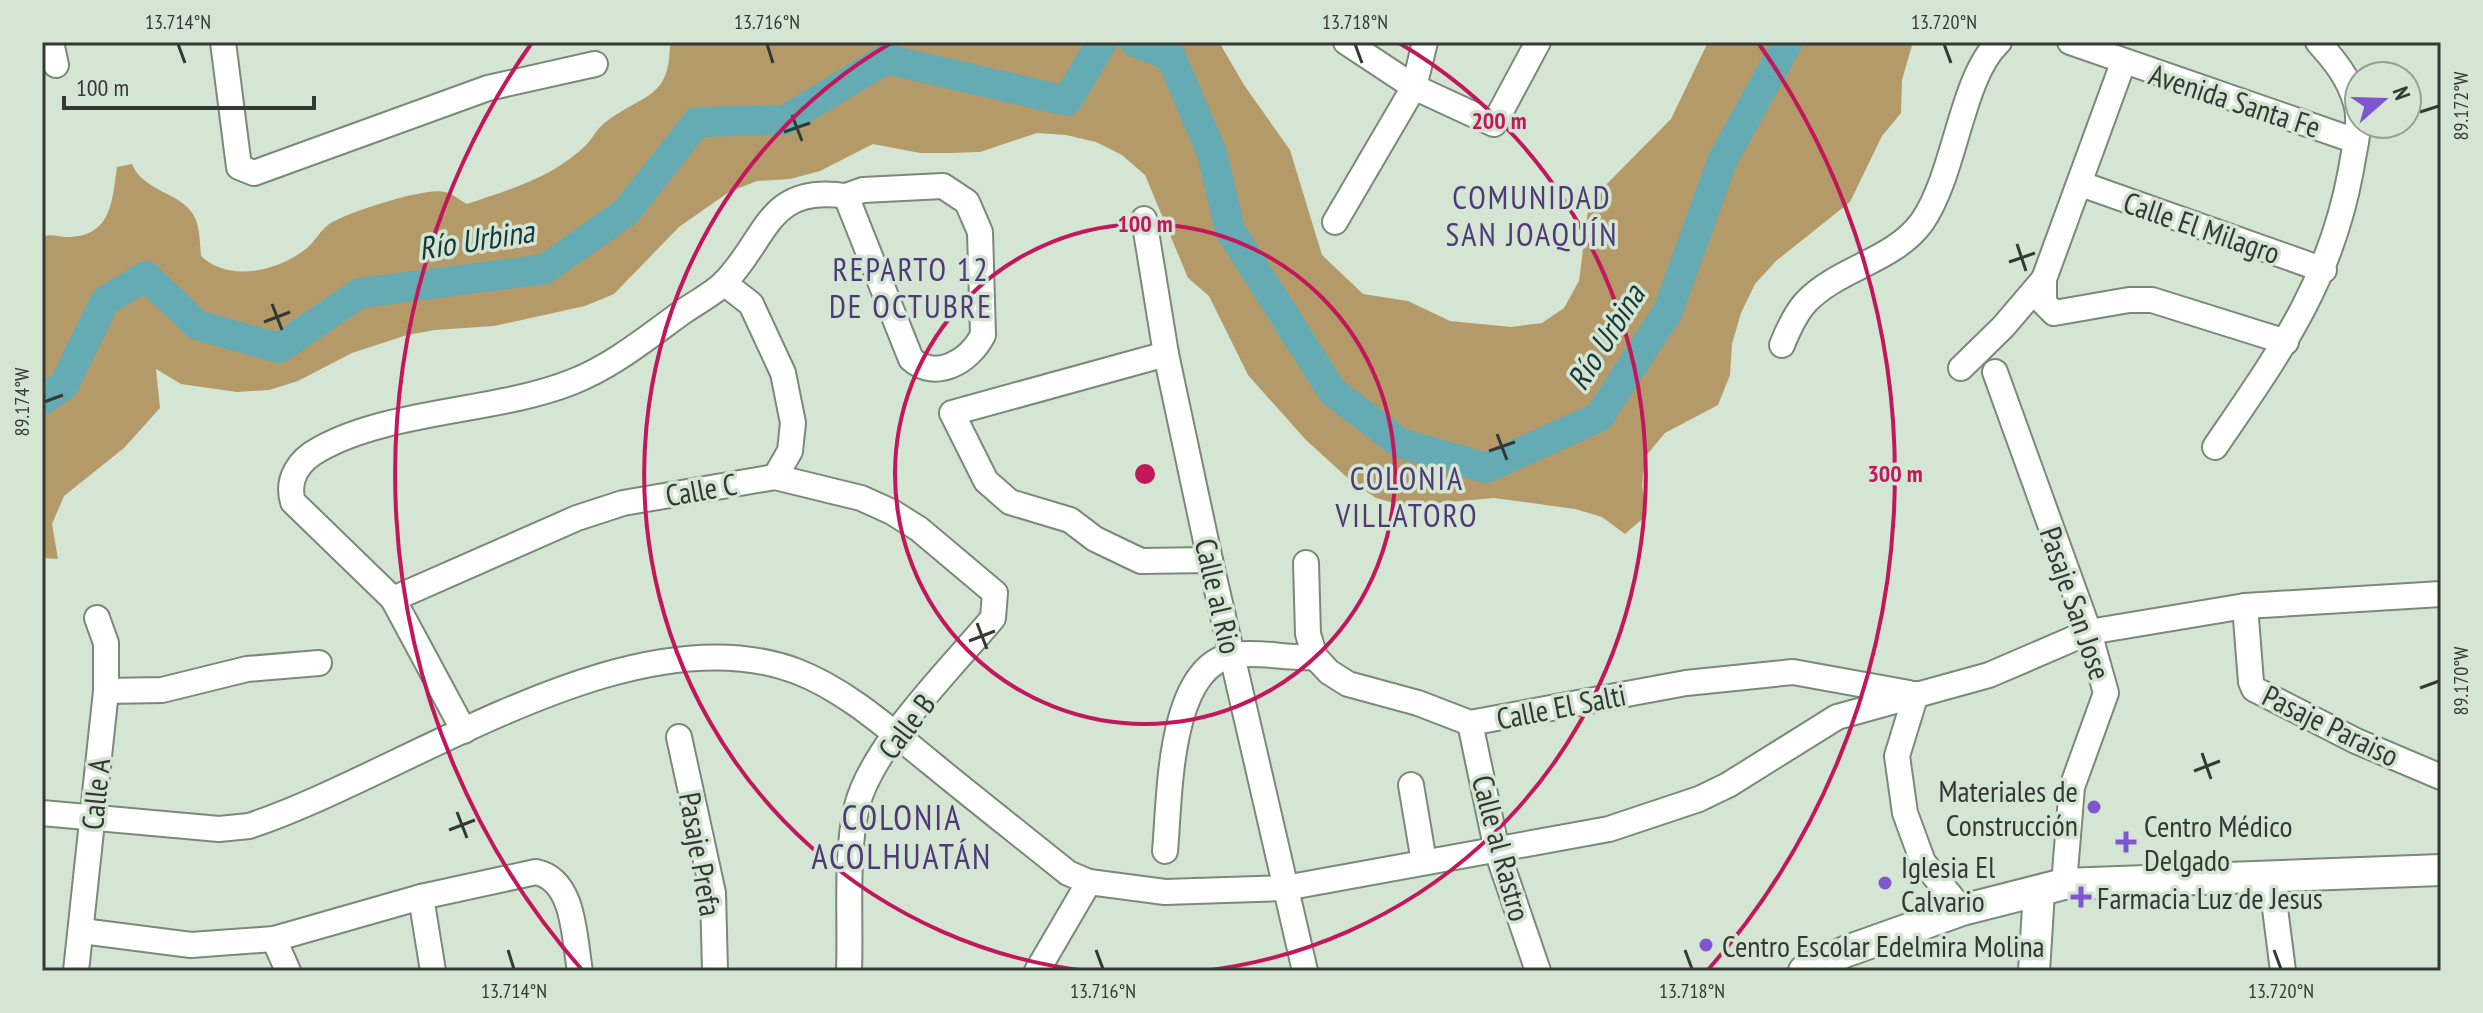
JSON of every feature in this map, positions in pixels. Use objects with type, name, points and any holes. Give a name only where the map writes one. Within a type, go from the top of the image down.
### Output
[{"type":"main road","points":[[1804,971],[1851,961],[1962,910],[2052,888],[2441,870]]},
{"type":"main road","points":[[2034,971],[2052,888]]},
{"type":"street","points":[[223,42],[239,167],[254,173],[488,88],[595,64]]},
{"type":"street","points":[[1346,42],[1414,87],[1494,124],[1538,42]]},
{"type":"street","points":[[1335,222],[1414,87],[1425,42]]},
{"type":"street","points":[[1782,345],[1809,299],[1903,241],[1922,222],[1945,178],[1981,65],[1999,42]]},
{"type":"street","name":"Avenida Santa Fe","points":[[2070,42],[2123,63],[2356,141]]},
{"type":"street","points":[[2215,447],[2286,342],[2324,270],[2344,204],[2358,114],[2348,81],[2318,42]]},
{"type":"street","points":[[2123,63],[2044,279],[2043,299],[2054,313],[2117,301],[2152,300],[2286,342]]},
{"type":"street","name":"Calle El Milagro","points":[[2081,184],[2324,270]]},
{"type":"street","points":[[464,731],[393,599],[293,502],[288,488],[294,473],[319,449],[359,433],[570,383],[615,360],[724,283],[771,217],[790,201],[824,193],[846,196],[863,190],[943,186],[967,202],[980,232],[983,335],[964,359],[936,371],[921,368],[911,359],[846,196]]},
{"type":"street","name":"Calle al Rio","points":[[1144,219],[1166,354],[1210,560],[1305,971]]},
{"type":"street","points":[[1961,368],[2003,327],[2044,279]]},
{"type":"street","points":[[724,283],[751,304],[783,373],[793,423],[790,451],[775,477]]},
{"type":"street","points":[[1166,354],[952,413],[986,481],[1010,502],[1070,520],[1095,539],[1141,561],[1210,560]]},
{"type":"street","name":"Pasaje San Jose","points":[[1995,372],[2089,632],[2106,693],[2072,787],[2052,888]]},
{"type":"street","name":"Calle C","points":[[393,599],[577,518],[623,503],[775,477],[861,498],[892,512],[919,529],[995,593]]},
{"type":"street","points":[[1165,851],[1175,739],[1184,704],[1210,668],[1233,655],[1290,659],[1315,657],[1308,634],[1306,563]]},
{"type":"street","name":"Calle B","points":[[849,971],[857,807],[863,787],[895,735],[993,618],[995,593]]},
{"type":"street","points":[[42,813],[219,829],[249,826],[606,672],[707,655],[750,659],[796,671],[841,695],[1068,873],[1089,882],[1165,892],[1285,888],[1609,829],[1699,799],[1728,785],[1837,717],[1989,675],[2089,632],[2245,606],[2441,594]]},
{"type":"street","name":"Pasaje Paraiso","points":[[2245,606],[2254,689],[2368,747],[2441,777]]},
{"type":"street","name":"Calle A","points":[[76,971],[106,691],[106,643],[97,618]]},
{"type":"street","name":"Calle El Salti","points":[[1315,657],[1329,672],[1348,684],[1418,703],[1470,723],[1686,683],[1793,672],[1916,694]]},
{"type":"street","points":[[106,691],[162,690],[247,669],[319,663]]},
{"type":"street","points":[[1916,694],[1897,756],[1905,813],[1923,862],[1962,910]]},
{"type":"street","name":"Calle al Rastro","points":[[1470,723],[1497,851],[1538,971]]},
{"type":"street","name":"Pasaje Prefa","points":[[679,737],[713,893],[715,971]]},
{"type":"street","points":[[1411,785],[1424,862]]},
{"type":"street","points":[[82,931],[191,945],[274,939],[421,897],[536,872],[548,874],[566,896],[580,971]]},
{"type":"street","points":[[2271,877],[2283,971]]},
{"type":"street","points":[[1037,971],[1089,882]]},
{"type":"street","points":[[421,897],[433,971]]},
{"type":"street","points":[[274,939],[288,971]]},
{"type":"shaded area","points":[[670,42],[1219,42],[1244,85],[1290,150],[1322,255],[1363,294],[1408,301],[1450,321],[1511,327],[1542,323],[1564,308],[1579,281],[1589,202],[1671,119],[1708,42],[1913,42],[1902,80],[1901,113],[1882,136],[1850,202],[1776,261],[1755,284],[1741,313],[1732,344],[1730,375],[1718,405],[1665,433],[1645,457],[1642,486],[1647,515],[1625,534],[1602,517],[1575,509],[1494,498],[1405,506],[1376,498],[1351,481],[1306,440],[1248,375],[1209,296],[1188,278],[1145,175],[1122,155],[1096,142],[1037,133],[980,152],[920,153],[873,144],[820,171],[790,179],[757,181],[729,192],[679,227],[614,294],[585,306],[494,326],[407,335],[352,353],[298,381],[269,390],[237,392],[181,384],[156,369],[160,408],[124,448],[64,496],[52,524],[58,559],[42,558],[42,237],[82,235],[101,224],[111,204],[117,167],[132,164],[146,182],[185,205],[197,223],[201,256],[212,264],[239,271],[269,268],[307,248],[328,225],[367,208],[435,191],[448,193],[467,204],[546,174],[587,144],[604,123],[644,99],[660,85],[666,74]]},
{"type":"waterway","name":"Río Urbina","points":[[42,400],[64,385],[105,301],[146,276],[197,325],[279,348],[360,293],[545,269],[626,212],[697,122],[785,120],[886,59],[1067,101],[1102,42]]},
{"type":"waterway","name":"Río Urbina","points":[[1135,42],[1171,57],[1212,153],[1230,230],[1332,391],[1400,443],[1486,468],[1599,417],[1668,311],[1723,159],[1788,42]]},
{"type":"place","name":"Materiales de Construcción","points":[[2094,807]]},
{"type":"place","name":"Centro Médico Delgado","points":[[2126,842]]},
{"type":"place","name":"Iglesia El Calvario","points":[[1885,883]]},
{"type":"place","name":"Farmacia Luz de Jesus","points":[[2081,897]]},
{"type":"place","name":"Centro Escolar Edelmira Molina","points":[[1706,945]]},
{"type":"district","name":"COMUNIDAD SAN JOAQUÍN","points":[[1532,216]]},
{"type":"district","name":"REPARTO 12 DE OCTUBRE","points":[[911,288]]},
{"type":"district","name":"COLONIA VILLATORO","points":[[1407,496]]},
{"type":"district","name":"COLONIA ACOLHUATÁN","points":[[902,836]]}]
